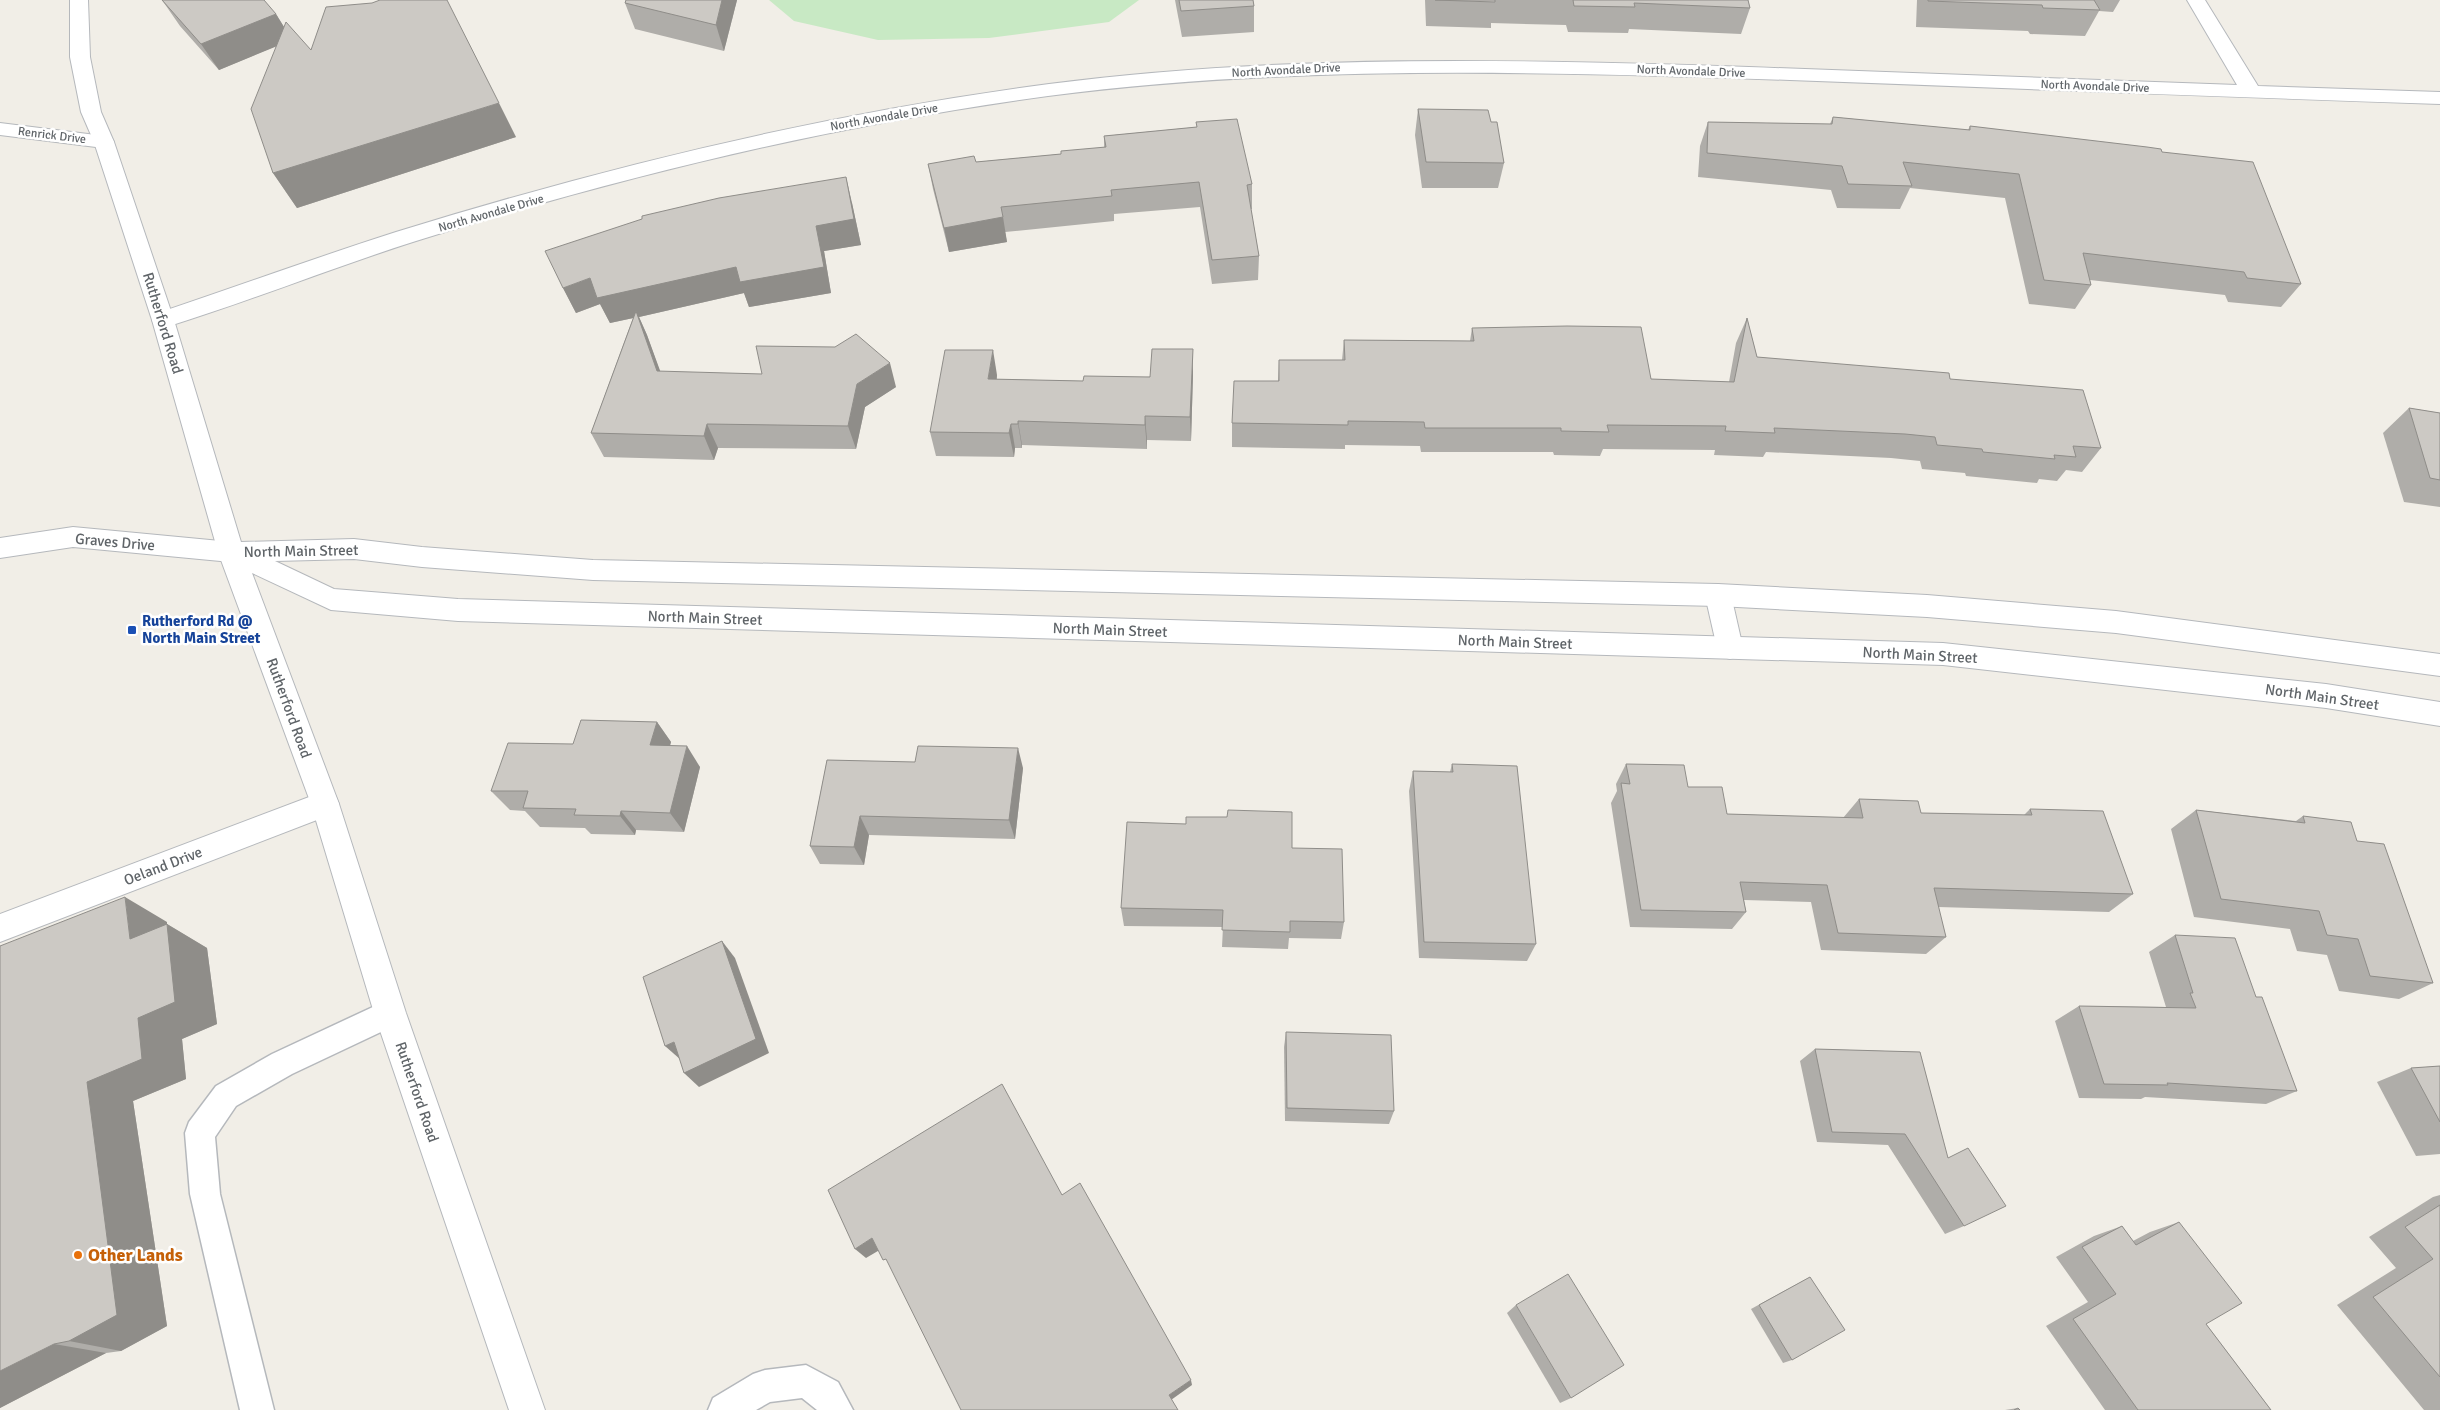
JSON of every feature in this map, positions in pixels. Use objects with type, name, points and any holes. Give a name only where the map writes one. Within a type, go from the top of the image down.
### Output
[{"type":"street","name":"Rutherford Road","points":[[79,0],[80,57],[91,112],[104,142],[163,320],[231,552],[325,804],[390,1013],[526,1410]]},
{"type":"street","points":[[2196,0],[2251,91]]},
{"type":"street","name":"North Avondale Drive","points":[[163,320],[434,228],[669,163],[770,139],[897,114],[1001,97],[1138,80],[1336,67],[1567,66],[2440,98]]},
{"type":"street","name":"Renrick Drive","points":[[0,129],[104,142]]},
{"type":"street","name":"Graves Drive","points":[[0,548],[73,537],[231,552]]},
{"type":"street","name":"North Main Street","points":[[231,552],[354,549],[422,557],[593,570],[1718,595],[1927,606],[2116,622],[2440,665]]},
{"type":"street","name":"North Main Street","points":[[231,552],[331,599],[458,610],[1943,654],[2326,696],[2440,714]]},
{"type":"street","points":[[1718,595],[1730,648]]},
{"type":"street","name":"Oeland Drive","points":[[0,928],[325,804]]},
{"type":"lane","points":[[257,1410],[205,1194],[200,1133],[226,1096],[282,1064],[390,1013]]},
{"type":"lane","points":[[725,1410],[765,1386],[806,1381],[826,1394],[836,1410]]},
{"type":"green space","points":[[769,0],[1139,0],[1109,22],[989,38],[878,40],[794,21]]},
{"type":"building","points":[[162,0],[264,0],[276,14],[201,44]]},
{"type":"building","points":[[380,0],[447,0],[499,103],[273,173],[251,109],[286,22],[311,50],[326,7],[372,3]]},
{"type":"building","points":[[626,0],[722,0],[716,25],[625,3]]},
{"type":"building","points":[[1179,0],[1253,0],[1254,6],[1181,11]]},
{"type":"building","points":[[1435,0],[1495,0],[1495,2]]},
{"type":"building","points":[[1573,0],[1748,0],[1750,8],[1634,3],[1635,7],[1574,6]]},
{"type":"building","points":[[1928,0],[2094,0],[2100,10],[2043,8],[2042,5]]},
{"type":"building","points":[[1418,109],[1488,110],[1491,122],[1497,122],[1504,163],[1426,162]]},
{"type":"building","points":[[1833,117],[1970,130],[1970,126],[2147,147],[2161,149],[2162,152],[2253,162],[2301,284],[2247,278],[2244,272],[2083,253],[2091,285],[2044,280],[2019,174],[1903,162],[1912,186],[1848,184],[1842,166],[1707,153],[1708,122],[1832,124]]},
{"type":"building","points":[[1237,119],[1252,184],[1247,185],[1259,256],[1212,260],[1199,182],[1111,190],[1112,196],[1001,207],[1003,217],[944,228],[928,164],[974,156],[976,162],[1061,154],[1061,151],[1106,147],[1104,136],[1197,127],[1196,122]]},
{"type":"building","points":[[846,177],[854,219],[816,226],[824,267],[740,282],[736,267],[597,298],[590,278],[563,288],[545,251],[642,219],[642,216],[719,198]]},
{"type":"building","points":[[636,311],[657,371],[762,374],[756,346],[835,347],[856,334],[890,363],[857,384],[848,426],[707,424],[704,436],[591,433]]},
{"type":"building","points":[[1747,318],[1757,357],[1949,373],[1950,379],[2083,390],[2101,448],[2073,446],[2076,457],[2054,455],[2055,459],[1983,452],[1982,449],[1937,445],[1935,437],[1774,428],[1775,433],[1725,431],[1726,426],[1607,425],[1609,432],[1561,431],[1561,428],[1425,428],[1424,422],[1348,421],[1348,425],[1232,423],[1234,381],[1279,381],[1279,360],[1345,360],[1344,340],[1474,341],[1472,328],[1641,327],[1651,379],[1734,382]]},
{"type":"building","points":[[1152,349],[1193,349],[1190,417],[1145,416],[1145,425],[1018,421],[1018,424],[1011,424],[1009,433],[930,432],[945,350],[993,350],[988,379],[1083,381],[1084,376],[1150,377]]},
{"type":"building","points":[[2409,408],[2440,413],[2440,480],[2430,478]]},
{"type":"building","points":[[581,720],[657,722],[650,745],[687,746],[670,813],[621,811],[620,816],[574,815],[576,809],[523,808],[528,791],[491,791],[508,743],[573,744]]},
{"type":"building","points":[[918,746],[1018,748],[1009,820],[860,816],[854,847],[810,846],[827,760],[915,762]]},
{"type":"building","points":[[1452,764],[1517,766],[1536,944],[1424,942],[1413,771],[1453,772]]},
{"type":"building","points":[[1626,764],[1684,765],[1688,787],[1722,787],[1727,814],[1863,818],[1859,799],[1918,801],[1921,813],[2032,815],[2030,809],[2103,811],[2133,894],[1934,888],[1946,937],[1838,933],[1827,885],[1740,882],[1746,912],[1641,910],[1621,783],[1630,784]]},
{"type":"building","points":[[1228,810],[1292,812],[1292,848],[1342,849],[1344,922],[1290,921],[1290,932],[1222,930],[1223,910],[1121,908],[1127,822],[1186,824],[1186,817],[1227,817]]},
{"type":"building","points":[[2196,810],[2305,823],[2303,816],[2351,822],[2357,841],[2384,844],[2433,983],[2370,976],[2358,939],[2327,935],[2319,911],[2221,899]]},
{"type":"building","points":[[125,897],[130,939],[167,924],[175,1002],[138,1018],[142,1059],[87,1082],[117,1315],[69,1341],[54,1344],[0,1371],[0,946]]},
{"type":"building","points":[[2175,935],[2235,938],[2256,997],[2262,997],[2297,1091],[2167,1083],[2168,1085],[2104,1084],[2079,1006],[2196,1008],[2190,993],[2193,993]]},
{"type":"building","points":[[722,941],[756,1039],[684,1073],[674,1042],[665,1046],[643,977]]},
{"type":"building","points":[[1286,1032],[1391,1035],[1394,1111],[1287,1108]]},
{"type":"building","points":[[1815,1049],[1920,1052],[1948,1158],[1968,1148],[2006,1206],[1964,1226],[1905,1134],[1832,1132]]},
{"type":"building","points":[[2440,1066],[2440,1122],[2411,1068]]},
{"type":"building","points":[[1002,1084],[1062,1195],[1080,1183],[1191,1380],[1169,1395],[1178,1410],[961,1410],[886,1259],[883,1260],[872,1238],[855,1249],[828,1190]]},
{"type":"building","points":[[2440,1205],[2440,1377],[2373,1297],[2433,1259],[2405,1227]]},
{"type":"building","points":[[2179,1222],[2242,1303],[2206,1324],[2271,1410],[2138,1410],[2073,1319],[2116,1294],[2082,1247],[2122,1226],[2136,1245]]},
{"type":"building","points":[[1568,1274],[1624,1365],[1571,1398],[1516,1305]]},
{"type":"building","points":[[1810,1277],[1845,1330],[1792,1360],[1759,1305]]},
{"type":"place","name":"Rutherford Rd @ North Main Street","points":[[132,630]]},
{"type":"place","name":"Other Lands","points":[[78,1255]]}]
